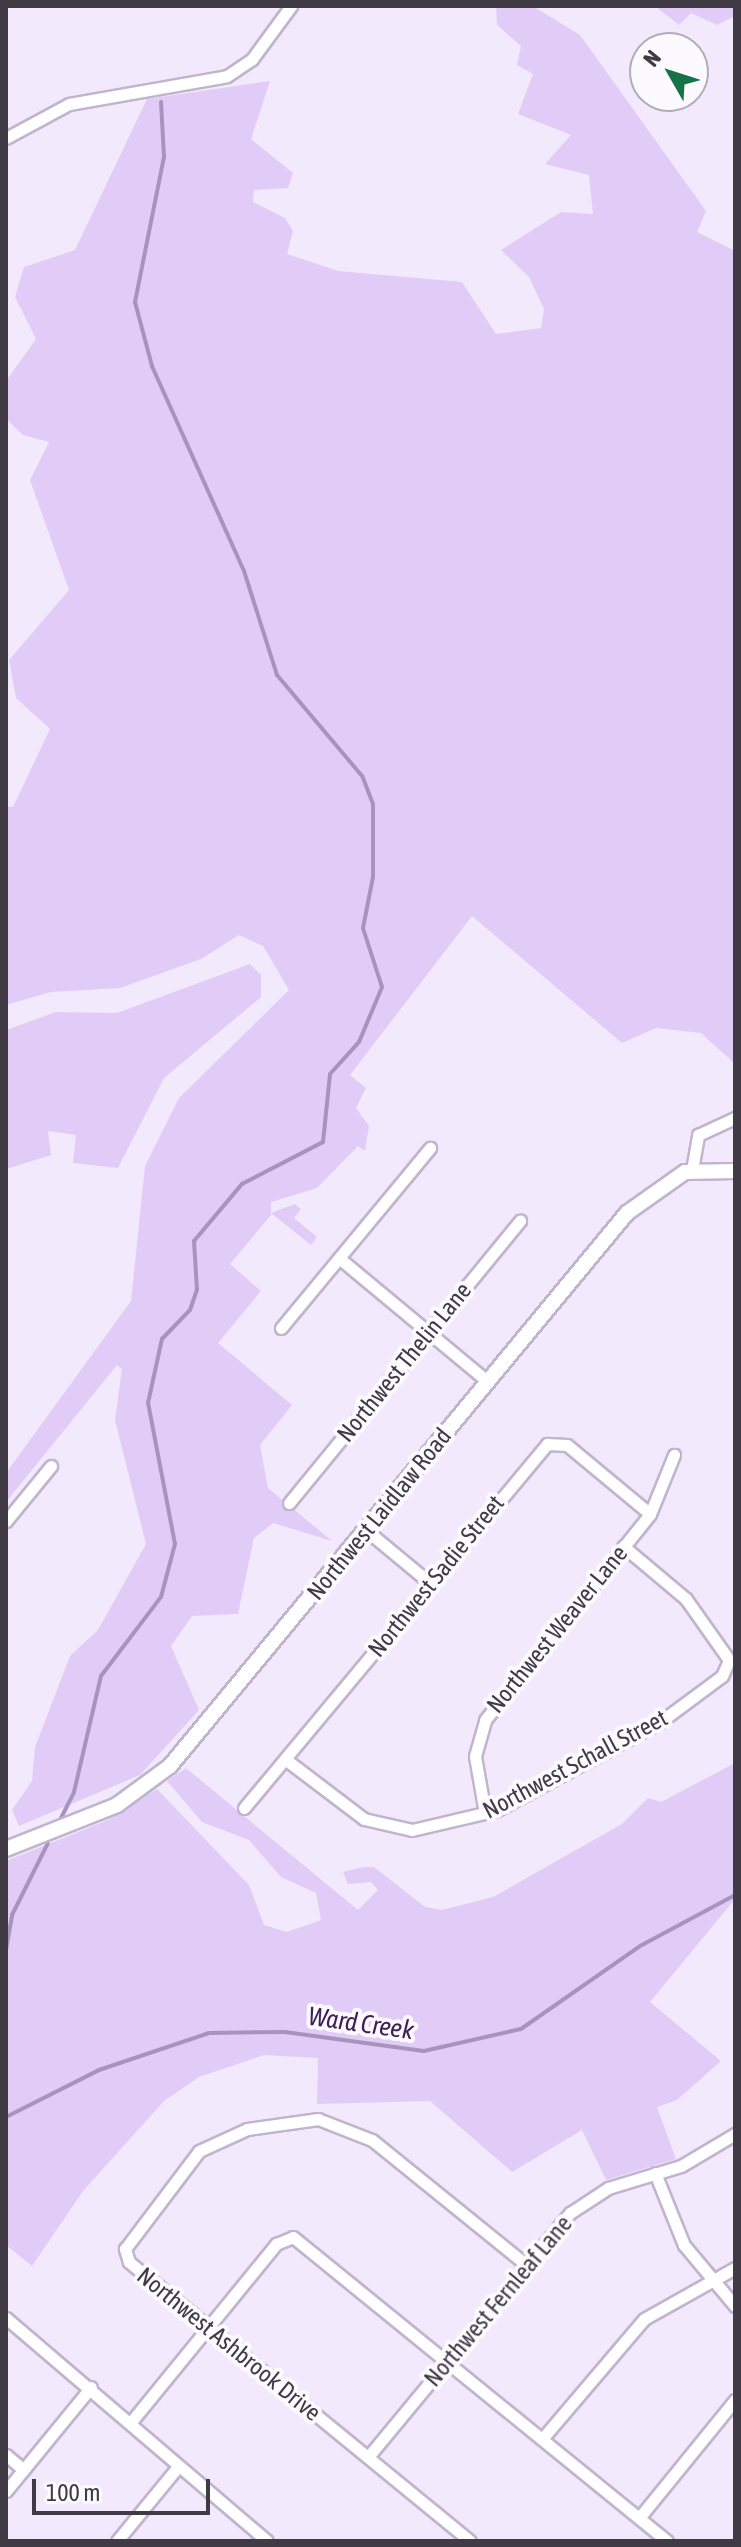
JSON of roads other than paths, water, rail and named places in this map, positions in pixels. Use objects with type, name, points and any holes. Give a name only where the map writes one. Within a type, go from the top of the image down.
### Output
[{"type":"street","points":[[6,138],[69,104],[227,76],[252,59],[291,6]]},
{"type":"street","points":[[735,1118],[698,1135],[692,1170],[735,1171]]},
{"type":"street","points":[[281,1328],[430,1148]]},
{"type":"street","name":"Northwest Laidlaw Road","points":[[6,1849],[102,1812],[159,1776],[627,1213],[692,1170]]},
{"type":"street","name":"Northwest Thelin Lane","points":[[289,1503],[520,1221]]},
{"type":"street","points":[[339,1258],[487,1381]]},
{"type":"street","name":"Northwest Sadie Street","points":[[244,1808],[430,1583],[553,1441],[650,1514]]},
{"type":"street","name":"Northwest Weaver Lane","points":[[485,1813],[475,1756],[485,1720],[650,1514],[674,1455]]},
{"type":"street","points":[[6,1521],[51,1466]]},
{"type":"street","points":[[366,1530],[430,1583]]},
{"type":"street","name":"Northwest Schall Street","points":[[285,1759],[380,1826],[412,1830],[485,1813],[651,1727],[728,1666],[686,1599],[623,1546]]},
{"type":"street","name":"Northwest Ashbrook Drive","points":[[470,2541],[129,2262],[126,2245],[199,2151],[230,2134],[279,2122],[318,2119],[351,2127],[524,2263]]},
{"type":"street","name":"Northwest Fernleaf Lane","points":[[368,2457],[524,2263],[583,2203],[655,2173],[735,2134]]},
{"type":"street","points":[[655,2173],[675,2229],[712,2281],[735,2306]]},
{"type":"street","points":[[131,2422],[289,2237],[667,2541]]},
{"type":"street","points":[[542,2439],[636,2327],[735,2268]]},
{"type":"street","points":[[6,2318],[131,2422],[177,2468],[267,2541]]},
{"type":"street","points":[[6,2491],[91,2387]]},
{"type":"street","points":[[639,2518],[735,2400]]},
{"type":"street","points":[[6,2455],[24,2470]]},
{"type":"street","points":[[117,2541],[177,2468]]},
{"type":"waterway","points":[[61,1818],[74,1792],[101,1676],[161,1597],[175,1544],[148,1403],[162,1339],[190,1310],[197,1290],[194,1241],[242,1184],[323,1142],[330,1074],[359,1042],[382,987],[363,928],[373,877],[373,804],[362,776],[277,675],[244,571],[152,366],[135,302],[164,157],[161,102]]},
{"type":"waterway","points":[[6,1950],[12,1915],[48,1843]]},
{"type":"waterway","name":"Ward Creek","points":[[6,2117],[99,2070],[209,2033],[285,2032],[424,2051],[521,2029],[640,1946],[735,1895]]}]
